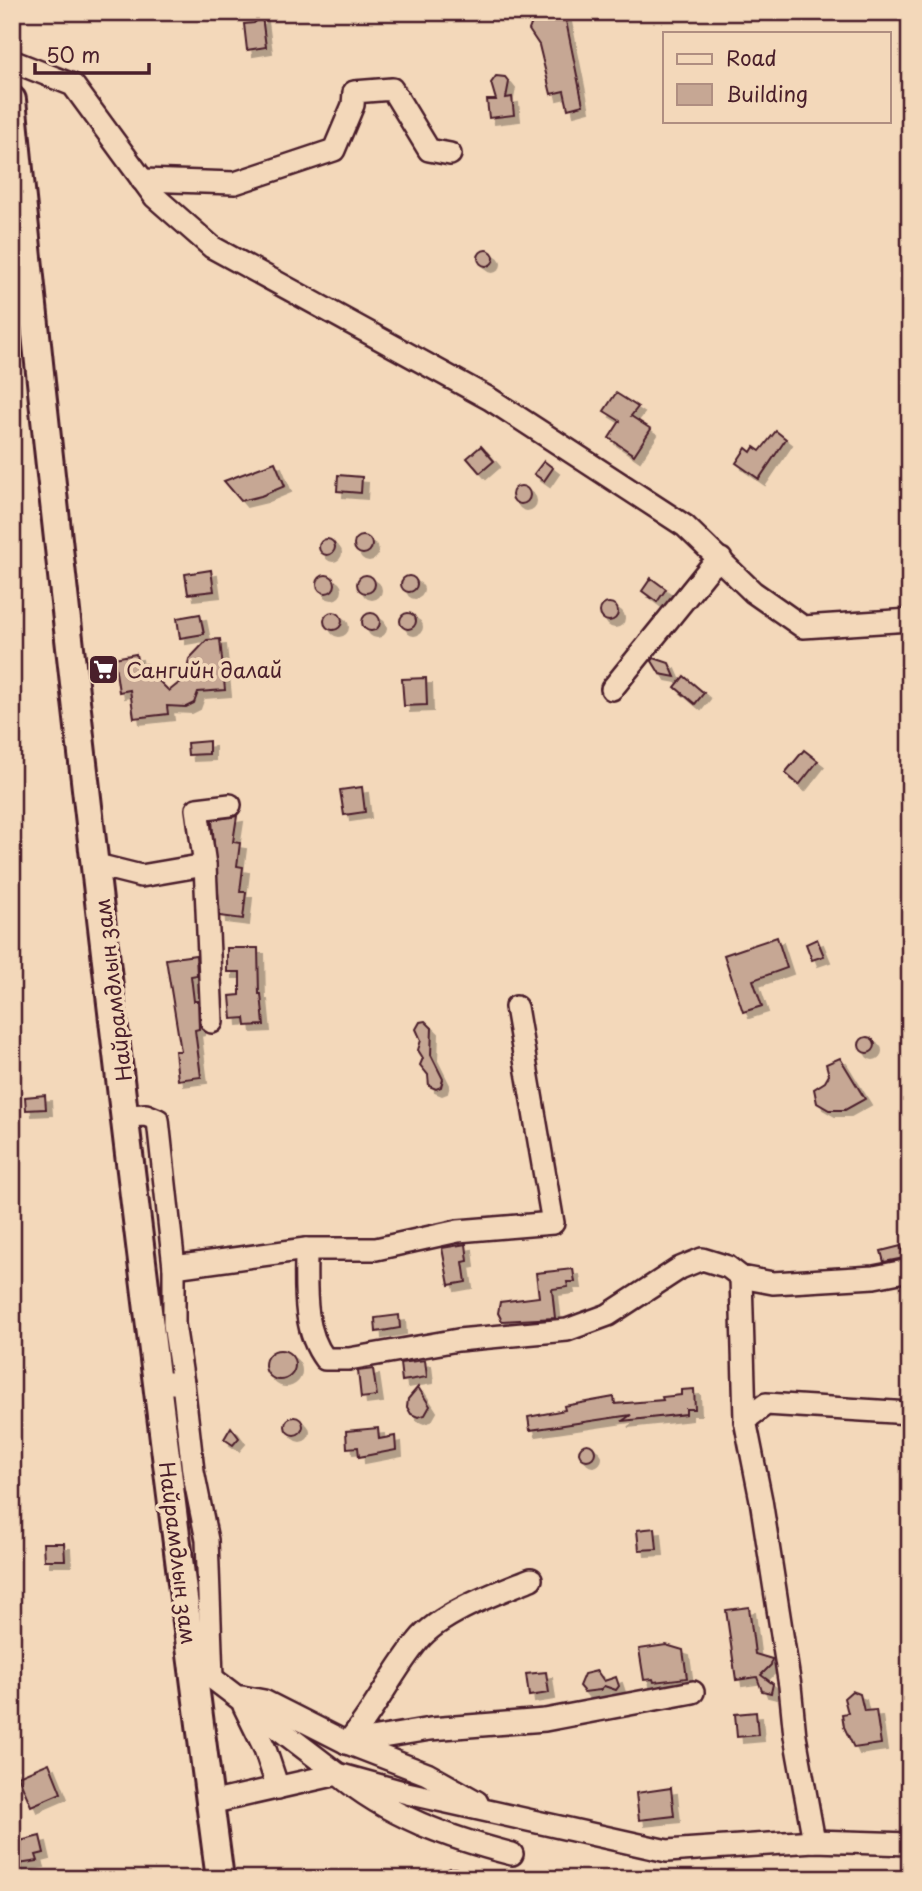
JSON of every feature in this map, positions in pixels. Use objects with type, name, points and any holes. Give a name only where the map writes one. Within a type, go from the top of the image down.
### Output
[{"type":"main road","name":"Найрамдлын зам","points":[[12,100],[39,363],[126,1116],[170,1383],[203,1674],[210,1802],[220,1879]]},
{"type":"street","points":[[12,61],[73,85],[155,197],[212,247],[490,399],[685,526],[753,592],[803,627],[910,620]]},
{"type":"street","points":[[142,180],[235,183],[334,150],[353,105],[354,92],[392,89],[429,150],[450,154]]},
{"type":"street","points":[[612,689],[709,569],[721,559]]},
{"type":"street","points":[[212,1022],[205,865],[197,809],[230,805]]},
{"type":"street","points":[[97,865],[141,876],[205,865]]},
{"type":"street","points":[[173,1268],[306,1249],[376,1249],[458,1231],[554,1223],[516,1007]]},
{"type":"street","points":[[126,1116],[146,1115],[158,1120],[173,1268],[174,1324],[170,1383]]},
{"type":"street","points":[[306,1249],[306,1295],[312,1342],[325,1359],[349,1359],[458,1340],[567,1330],[608,1315],[680,1268],[702,1259],[728,1267],[741,1276],[773,1283],[874,1276],[910,1270]]},
{"type":"street","points":[[741,1276],[745,1420],[761,1500],[790,1686],[795,1736],[814,1841]]},
{"type":"street","points":[[745,1420],[766,1404],[910,1413]]},
{"type":"street","points":[[347,1743],[371,1713],[419,1639],[455,1613],[531,1579]]},
{"type":"street","points":[[203,1674],[361,1794],[410,1819],[464,1841],[512,1854]]},
{"type":"street","points":[[347,1743],[430,1729],[545,1720],[693,1692]]},
{"type":"street","points":[[239,1699],[264,1701],[347,1743],[427,1774],[491,1810]]},
{"type":"street","points":[[239,1699],[265,1749],[278,1788]]},
{"type":"street","points":[[210,1802],[338,1774],[419,1796],[667,1851],[814,1841],[910,1844]]},
{"type":"building","points":[[536,12],[561,12],[565,16],[583,105],[568,109],[564,91],[551,94],[539,45],[529,30]]},
{"type":"building","points":[[262,16],[266,47],[247,50],[244,24],[254,23]]},
{"type":"building","points":[[496,76],[505,77],[509,82],[506,98],[512,97],[514,115],[489,118],[487,100],[496,100],[491,83]]},
{"type":"building","points":[[486,250],[494,258],[486,266],[478,258]]},
{"type":"building","points":[[616,393],[638,407],[631,416],[651,429],[634,455],[609,438],[620,421],[604,411]]},
{"type":"building","points":[[776,431],[786,439],[759,479],[736,463],[746,448],[751,452],[754,447],[760,451]]},
{"type":"building","points":[[481,446],[494,461],[480,473],[467,458]]},
{"type":"building","points":[[544,461],[553,468],[544,481],[534,474]]},
{"type":"building","points":[[275,462],[285,486],[261,496],[241,501],[224,481]]},
{"type":"building","points":[[338,475],[362,477],[361,493],[337,491]]},
{"type":"building","points":[[521,486],[527,489],[530,495],[527,501],[521,504],[515,501],[512,495],[515,489]]},
{"type":"building","points":[[363,536],[369,539],[372,545],[369,551],[363,554],[357,551],[354,545],[357,539]]},
{"type":"building","points":[[324,539],[330,539],[335,547],[333,553],[324,555],[319,550],[319,544]]},
{"type":"building","points":[[211,570],[214,591],[188,594],[185,574]]},
{"type":"building","points":[[322,575],[330,575],[335,584],[333,591],[322,593],[317,588],[317,580]]},
{"type":"building","points":[[362,575],[370,575],[375,584],[373,591],[362,593],[357,588],[357,580]]},
{"type":"building","points":[[409,576],[415,578],[415,590],[409,592],[403,590],[401,584],[403,578]]},
{"type":"building","points":[[651,578],[666,589],[657,602],[642,591]]},
{"type":"building","points":[[609,603],[617,608],[618,612],[613,620],[609,621],[601,616],[600,612],[605,604]]},
{"type":"building","points":[[333,612],[339,615],[342,621],[339,627],[333,630],[327,627],[324,621],[327,615]]},
{"type":"building","points":[[371,613],[377,616],[380,622],[377,628],[371,631],[365,628],[362,622],[365,616]]},
{"type":"building","points":[[408,613],[414,615],[414,627],[408,629],[402,627],[400,621],[402,615]]},
{"type":"building","points":[[200,614],[204,634],[180,638],[177,618]]},
{"type":"building","points":[[220,639],[225,690],[198,692],[194,703],[186,707],[167,706],[168,714],[134,718],[130,690],[119,692],[114,658],[136,654],[138,665],[147,664],[149,678],[159,681],[169,691],[179,683],[196,678],[188,665],[189,659],[207,640]]},
{"type":"building","points":[[654,658],[669,663],[675,677],[660,674],[652,661]]},
{"type":"building","points":[[684,676],[704,693],[695,704],[675,687]]},
{"type":"building","points":[[426,678],[427,705],[404,706],[402,679]]},
{"type":"building","points":[[209,741],[209,754],[188,755],[187,743]]},
{"type":"building","points":[[804,750],[818,761],[799,785],[785,773]]},
{"type":"building","points":[[362,787],[365,812],[344,815],[340,790]]},
{"type":"building","points":[[237,816],[233,842],[240,843],[237,866],[243,867],[240,892],[246,892],[243,919],[220,916],[212,820]]},
{"type":"building","points":[[777,937],[787,968],[753,980],[762,1006],[743,1012],[724,955]]},
{"type":"building","points":[[817,939],[824,956],[812,960],[806,944]]},
{"type":"building","points":[[227,948],[258,948],[259,994],[264,1025],[246,1026],[245,1018],[232,1019],[230,996],[240,995],[240,972],[227,972]]},
{"type":"building","points":[[196,955],[197,975],[191,976],[194,1001],[198,1001],[199,1029],[195,1030],[201,1077],[178,1080],[175,1051],[181,1051],[166,959]]},
{"type":"building","points":[[425,1021],[432,1028],[431,1055],[443,1079],[441,1087],[436,1089],[429,1086],[428,1075],[420,1065],[423,1058],[418,1050],[421,1040],[416,1029],[420,1022]]},
{"type":"building","points":[[867,1037],[873,1039],[873,1051],[867,1053],[861,1051],[859,1045],[861,1039]]},
{"type":"building","points":[[840,1058],[865,1099],[845,1110],[829,1110],[817,1103],[814,1089],[825,1082],[829,1075],[826,1064]]},
{"type":"building","points":[[45,1095],[46,1109],[26,1110],[25,1097]]},
{"type":"building","points":[[466,1244],[468,1261],[463,1262],[466,1282],[449,1285],[442,1248]]},
{"type":"building","points":[[901,1246],[904,1258],[884,1262],[881,1251]]},
{"type":"building","points":[[573,1269],[575,1282],[567,1282],[568,1287],[552,1289],[555,1318],[502,1321],[498,1313],[500,1302],[539,1297],[536,1273]]},
{"type":"building","points":[[399,1315],[400,1328],[376,1332],[375,1318]]},
{"type":"building","points":[[280,1350],[290,1355],[295,1365],[290,1375],[280,1380],[270,1375],[265,1365],[270,1355]]},
{"type":"building","points":[[425,1360],[427,1377],[402,1381],[400,1363]]},
{"type":"building","points":[[373,1369],[377,1396],[361,1398],[358,1371]]},
{"type":"building","points":[[418,1387],[430,1406],[425,1415],[418,1417],[411,1414],[407,1407],[408,1399]]},
{"type":"building","points":[[694,1389],[695,1409],[686,1409],[686,1414],[622,1421],[631,1415],[530,1430],[528,1417],[565,1410],[564,1406],[614,1397],[615,1404],[663,1400],[662,1397],[681,1395],[681,1390]]},
{"type":"building","points":[[290,1417],[298,1417],[303,1426],[301,1433],[290,1435],[285,1430],[285,1422]]},
{"type":"building","points":[[231,1427],[239,1438],[233,1445],[224,1439]]},
{"type":"building","points":[[378,1428],[379,1439],[395,1436],[396,1450],[359,1457],[358,1447],[347,1448],[346,1431]]},
{"type":"building","points":[[584,1444],[590,1444],[595,1452],[593,1458],[584,1460],[579,1455],[579,1449]]},
{"type":"building","points":[[655,1528],[657,1549],[639,1550],[637,1530]]},
{"type":"building","points":[[43,1543],[64,1543],[65,1560],[44,1560]]},
{"type":"building","points":[[749,1607],[755,1654],[772,1659],[771,1665],[761,1675],[773,1684],[771,1693],[762,1691],[757,1677],[736,1680],[726,1610]]},
{"type":"building","points":[[666,1645],[683,1650],[687,1678],[654,1682],[653,1679],[644,1680],[639,1649]]},
{"type":"building","points":[[597,1671],[604,1681],[616,1677],[619,1686],[616,1690],[604,1686],[600,1690],[584,1692],[579,1686],[584,1674]]},
{"type":"building","points":[[546,1672],[549,1693],[529,1696],[526,1674]]},
{"type":"building","points":[[852,1691],[860,1694],[864,1711],[876,1710],[881,1744],[854,1748],[844,1727],[842,1714],[848,1713],[844,1698]]},
{"type":"building","points":[[756,1712],[758,1735],[737,1737],[735,1714]]},
{"type":"building","points":[[49,1763],[61,1793],[31,1806],[18,1776]]},
{"type":"building","points":[[671,1788],[674,1816],[639,1820],[636,1793]]},
{"type":"building","points":[[40,1836],[44,1853],[36,1855],[38,1861],[12,1865],[12,1843]]},
{"type":"building","points":[[455,1868],[480,1879],[431,1879]]},
{"type":"place","name":"Сангийн далай","points":[[103,669]]}]
